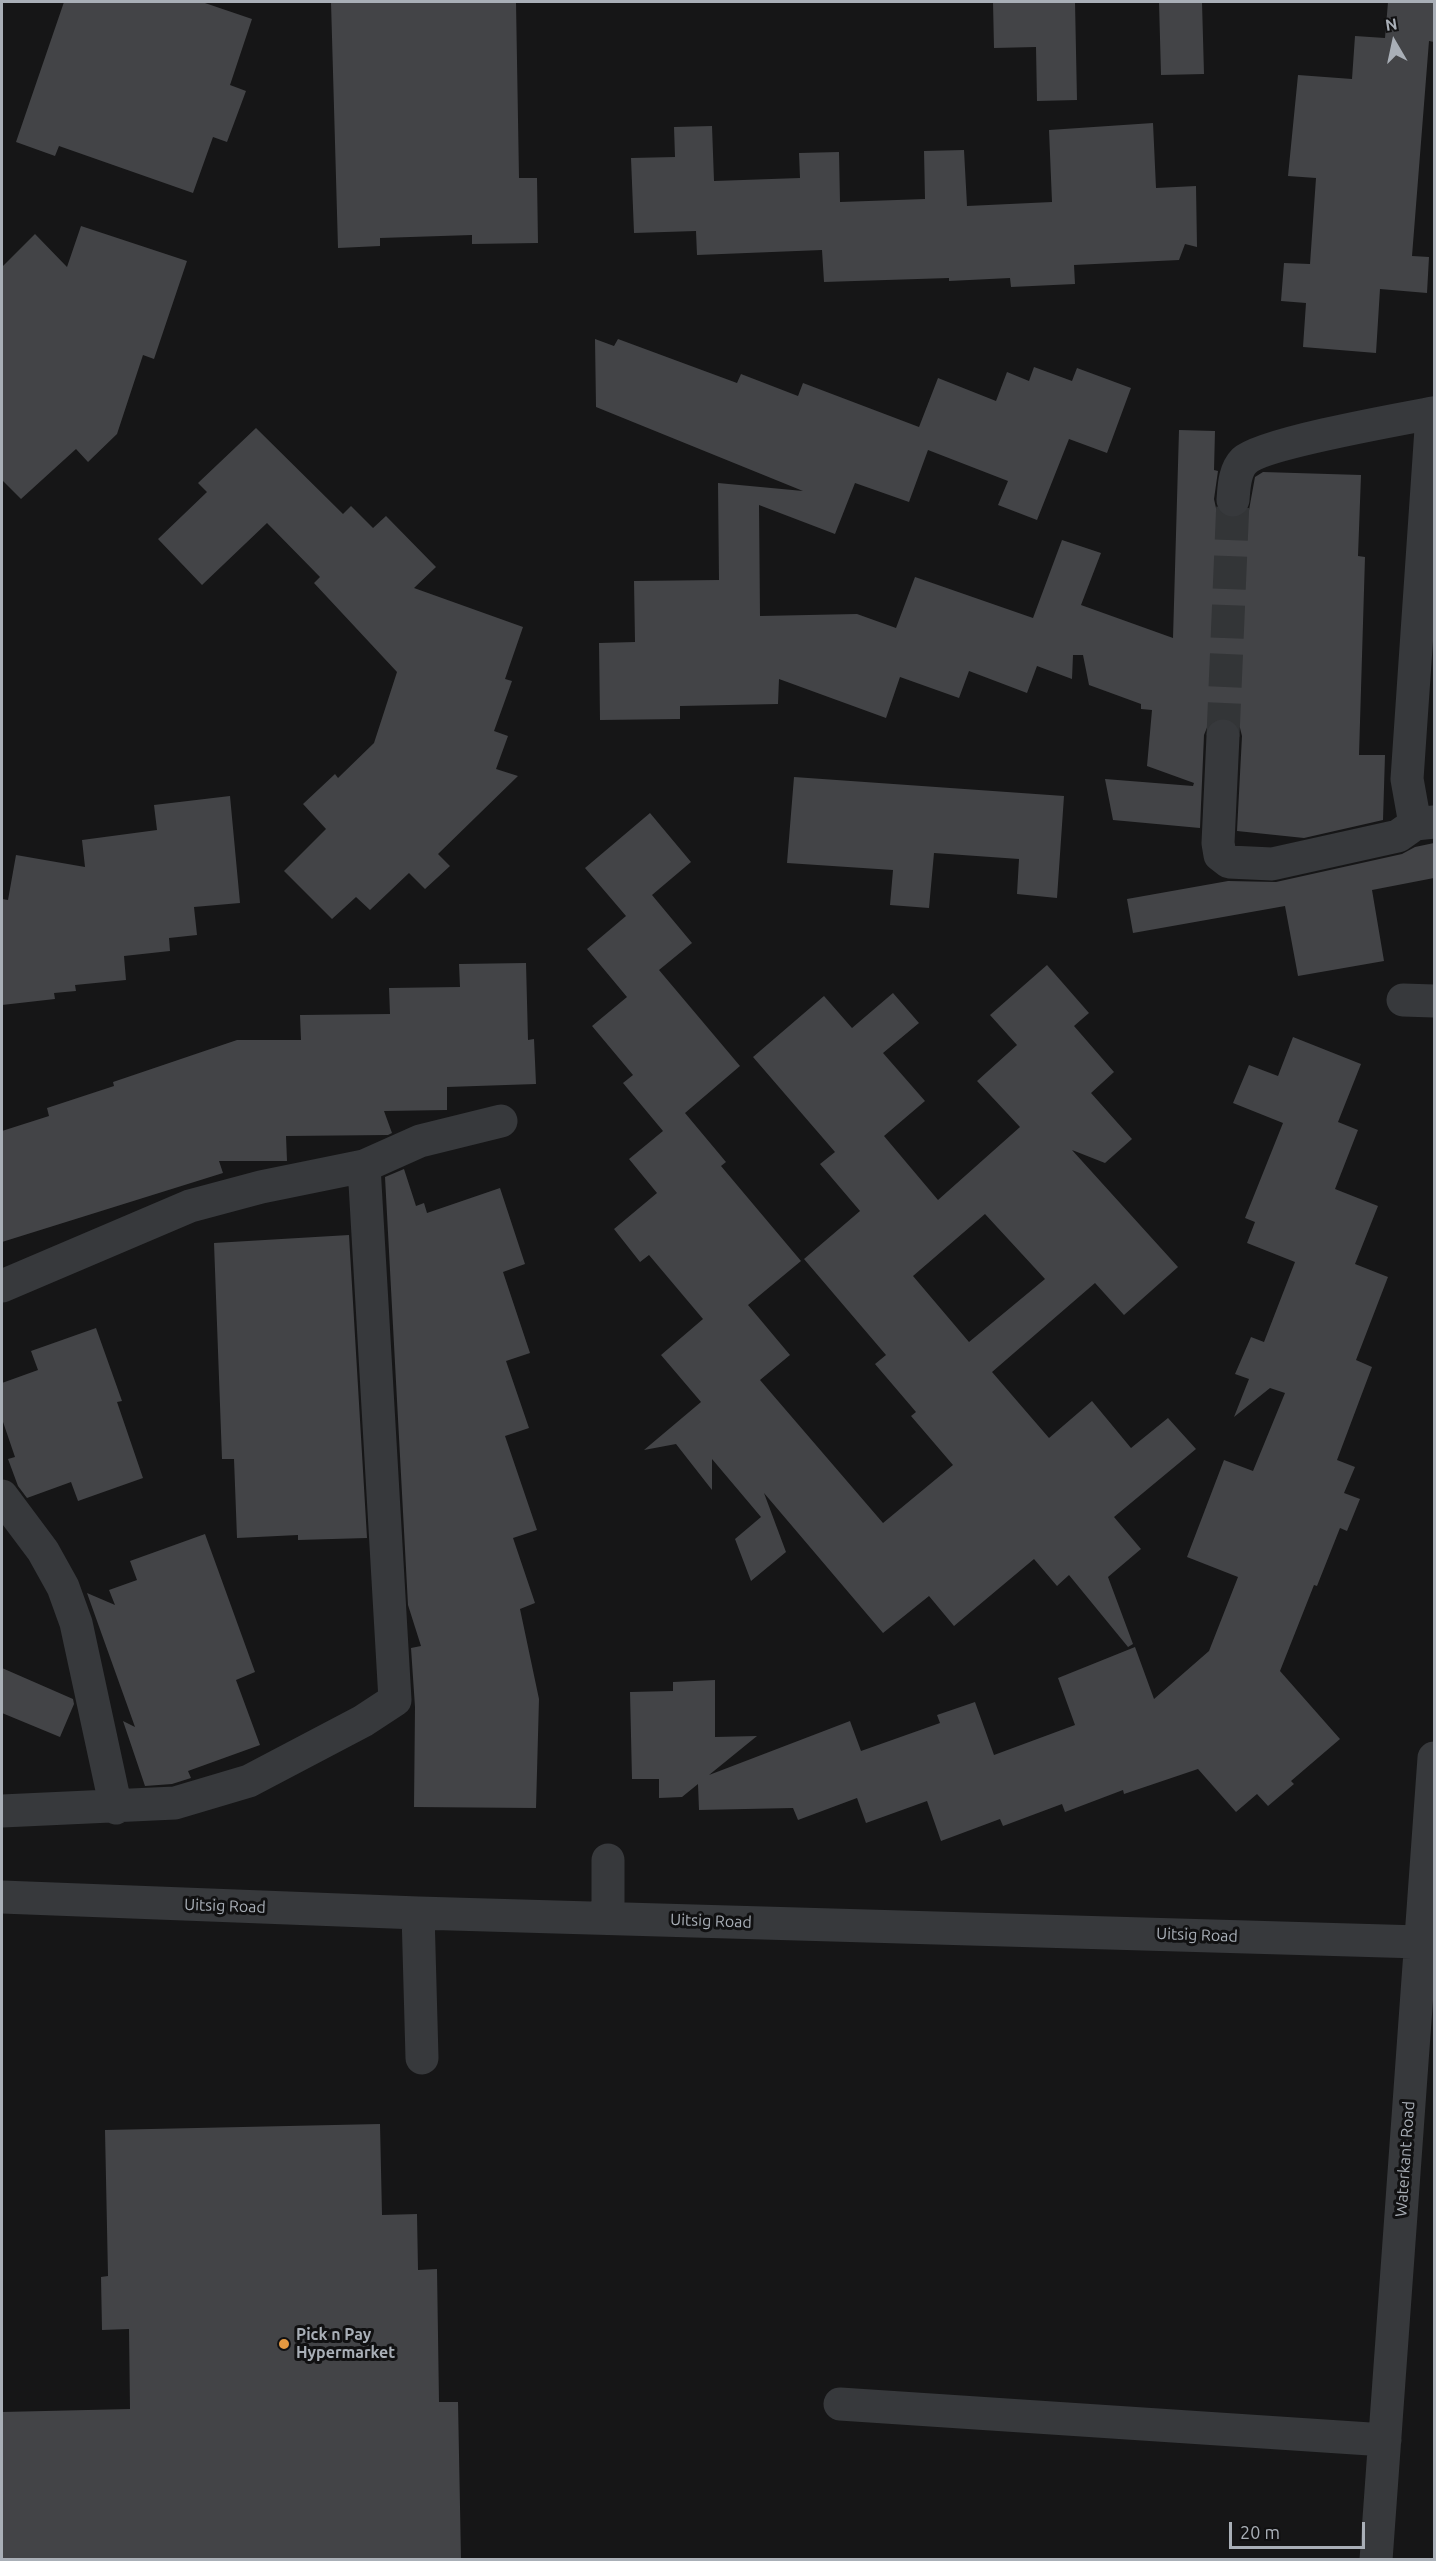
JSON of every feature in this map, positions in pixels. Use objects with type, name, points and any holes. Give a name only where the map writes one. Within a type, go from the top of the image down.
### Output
[{"type":"street","points":[[1223,736],[1218,843],[1220,855],[1229,862],[1272,864],[1398,836],[1425,823],[1407,779],[1407,747],[1434,413],[1273,448],[1244,460],[1235,478],[1233,500]]},
{"type":"street","points":[[2,1286],[190,1206],[261,1187],[364,1166],[420,1141],[501,1121]]},
{"type":"street","points":[[2,1811],[116,1808],[175,1803],[249,1781],[354,1726],[395,1700],[364,1166]]},
{"type":"street","points":[[2,1496],[43,1551],[63,1587],[76,1623],[116,1808]]},
{"type":"street","name":"Waterkant Road","points":[[1376,2559],[1434,1758]]},
{"type":"street","points":[[608,1860],[608,1918]]},
{"type":"street","name":"Uitsig Road","points":[[2,1897],[418,1913],[1420,1942]]},
{"type":"street","points":[[418,1913],[422,2058]]},
{"type":"street","points":[[840,2404],[1385,2440]]},
{"type":"building","points":[[64,2],[202,2],[252,19],[230,85],[246,91],[227,142],[213,137],[193,193],[59,146],[55,156],[16,142]]},
{"type":"building","points":[[331,2],[516,2],[519,178],[537,178],[538,243],[472,244],[472,235],[380,238],[380,246],[338,248]]},
{"type":"building","points":[[993,2],[1075,2],[1077,100],[1037,101],[1036,47],[994,48]]},
{"type":"building","points":[[1159,2],[1202,2],[1204,74],[1161,75]]},
{"type":"building","points":[[1388,2],[1434,2],[1434,42],[1429,41],[1412,256],[1429,257],[1427,293],[1380,289],[1376,353],[1303,347],[1306,303],[1281,301],[1284,263],[1310,264],[1316,178],[1288,176],[1298,75],[1352,79],[1355,36],[1385,38]]},
{"type":"building","points":[[1153,123],[1156,188],[1196,186],[1197,247],[1185,244],[1179,260],[1074,265],[1075,284],[1011,287],[1010,278],[824,282],[822,250],[697,255],[696,231],[634,233],[631,158],[675,157],[674,127],[712,126],[714,181],[800,178],[799,153],[839,152],[840,202],[925,199],[924,151],[964,150],[967,206],[1052,202],[1049,130]]},
{"type":"building","points":[[81,226],[187,261],[154,359],[143,355],[117,434],[88,462],[76,449],[21,499],[2,480],[2,267],[35,234],[67,267]]},
{"type":"building","points":[[595,339],[614,346],[618,339],[737,383],[741,374],[798,396],[803,383],[919,427],[938,378],[996,401],[1007,372],[1029,381],[1034,367],[1072,381],[1077,368],[1131,388],[1107,453],[1069,439],[1037,520],[998,505],[1008,481],[928,450],[909,502],[855,483],[835,534],[759,505],[760,616],[857,614],[896,628],[915,577],[1033,618],[1062,540],[1101,553],[1081,605],[1173,638],[1179,430],[1215,431],[1214,470],[1218,471],[1214,499],[1216,508],[1222,515],[1231,519],[1242,517],[1249,510],[1255,477],[1263,472],[1361,475],[1358,556],[1365,557],[1359,755],[1385,755],[1383,820],[1304,838],[1237,831],[1242,736],[1240,728],[1234,721],[1223,717],[1215,719],[1208,725],[1204,735],[1200,828],[1113,820],[1105,779],[1193,786],[1194,783],[1147,766],[1152,710],[1141,709],[1141,704],[1089,685],[1083,655],[1073,655],[1072,679],[1037,666],[1027,693],[969,671],[959,698],[900,677],[886,718],[779,679],[778,704],[680,706],[680,719],[600,720],[599,643],[635,642],[634,581],[719,580],[718,483],[803,491],[596,407]]},
{"type":"building","points":[[256,428],[343,514],[351,506],[373,528],[386,516],[436,567],[414,588],[523,627],[505,679],[512,681],[494,731],[508,736],[496,769],[518,776],[438,854],[450,866],[425,889],[409,873],[370,910],[356,897],[332,919],[284,871],[326,829],[303,804],[335,774],[338,778],[374,743],[397,672],[314,583],[320,577],[267,523],[202,585],[158,539],[207,492],[198,483]]},
{"type":"building","points":[[794,777],[1064,796],[1057,898],[1017,894],[1019,859],[934,853],[929,908],[890,905],[893,870],[787,863]]},
{"type":"building","points":[[230,796],[240,903],[194,907],[197,935],[169,938],[170,951],[124,956],[126,980],[75,985],[76,991],[54,993],[55,999],[2,1005],[2,899],[8,900],[16,855],[85,867],[82,840],[157,830],[154,805]]},
{"type":"building","points":[[650,813],[691,862],[652,895],[692,943],[659,970],[740,1066],[685,1113],[726,1162],[721,1166],[801,1261],[748,1305],[790,1355],[760,1380],[883,1523],[953,1465],[911,1416],[916,1412],[875,1364],[886,1355],[804,1259],[860,1211],[820,1164],[835,1152],[753,1057],[824,996],[852,1028],[893,993],[919,1023],[883,1053],[925,1101],[884,1136],[938,1200],[1020,1127],[977,1081],[1017,1045],[990,1015],[1047,965],[1089,1013],[1074,1026],[1114,1072],[1091,1093],[1132,1139],[1105,1163],[1072,1150],[1178,1267],[1124,1315],[1095,1283],[992,1372],[1049,1438],[1092,1401],[1131,1448],[1168,1418],[1196,1449],[1114,1517],[1141,1549],[1108,1577],[1133,1644],[1128,1647],[1069,1575],[1057,1586],[1034,1559],[954,1626],[929,1596],[883,1633],[764,1493],[786,1552],[751,1581],[735,1539],[761,1517],[712,1459],[712,1490],[676,1444],[644,1450],[701,1402],[661,1355],[703,1319],[649,1255],[640,1262],[614,1229],[657,1193],[629,1159],[663,1131],[623,1083],[633,1075],[592,1026],[627,997],[587,949],[626,916],[585,868]],"holes":[[[985,1214],[1045,1279],[969,1342],[913,1276]]]},
{"type":"building","points":[[1434,843],[1434,878],[1372,890],[1384,961],[1298,976],[1285,906],[1133,933],[1127,899],[1228,881],[1276,882],[1402,854],[1415,847]]},
{"type":"building","points":[[526,963],[528,1040],[534,1039],[536,1084],[447,1087],[447,1110],[384,1111],[392,1133],[388,1135],[286,1136],[287,1161],[219,1161],[223,1173],[2,1242],[2,1131],[49,1116],[47,1108],[114,1086],[113,1082],[237,1040],[301,1040],[300,1015],[390,1014],[389,988],[460,987],[459,964]]},
{"type":"building","points":[[1293,1037],[1361,1064],[1338,1122],[1358,1130],[1335,1189],[1378,1206],[1355,1264],[1388,1277],[1356,1360],[1372,1367],[1337,1460],[1355,1467],[1344,1493],[1360,1499],[1347,1531],[1340,1528],[1317,1586],[1314,1585],[1280,1671],[1340,1739],[1291,1781],[1294,1784],[1268,1806],[1257,1794],[1236,1812],[1198,1769],[1124,1794],[1123,1790],[1065,1812],[1062,1804],[1003,1826],[1000,1819],[941,1841],[927,1801],[866,1823],[857,1798],[798,1820],[793,1808],[699,1810],[698,1784],[682,1797],[659,1798],[659,1779],[632,1779],[630,1692],[673,1691],[673,1682],[715,1680],[715,1737],[757,1736],[709,1775],[850,1721],[861,1751],[940,1723],[937,1715],[975,1702],[994,1755],[1075,1725],[1058,1678],[1135,1647],[1154,1699],[1209,1651],[1238,1577],[1187,1557],[1224,1460],[1253,1471],[1285,1393],[1270,1388],[1234,1417],[1249,1379],[1235,1374],[1251,1337],[1264,1342],[1295,1262],[1247,1243],[1255,1222],[1245,1218],[1283,1123],[1233,1103],[1249,1065],[1278,1076]]},
{"type":"building","points":[[404,1169],[416,1206],[424,1203],[427,1213],[500,1188],[525,1264],[503,1272],[530,1353],[506,1361],[529,1428],[505,1436],[537,1530],[513,1538],[535,1603],[520,1609],[539,1699],[536,1808],[414,1807],[415,1707],[411,1648],[421,1646],[408,1605],[385,1177]]},
{"type":"building","points":[[349,1235],[367,1538],[298,1540],[298,1535],[237,1538],[234,1459],[222,1459],[214,1243]]},
{"type":"building","points":[[96,1328],[122,1401],[117,1402],[143,1478],[78,1501],[71,1482],[27,1498],[18,1486],[8,1459],[15,1457],[2,1419],[2,1383],[38,1370],[31,1351]]},
{"type":"building","points":[[205,1534],[255,1672],[236,1680],[260,1745],[188,1771],[191,1778],[172,1784],[145,1786],[123,1721],[135,1727],[87,1593],[115,1605],[109,1590],[137,1580],[130,1561]]},
{"type":"building","points":[[2,1668],[73,1699],[74,1704],[60,1737],[2,1713]]},
{"type":"building","name":"Pick n Pay Hypermarket","points":[[380,2124],[382,2215],[417,2214],[418,2270],[437,2269],[439,2402],[458,2402],[461,2559],[2,2559],[2,2412],[130,2409],[129,2329],[102,2330],[101,2277],[108,2276],[105,2130]]},
{"type":"tunnel","points":[[1223,736],[1233,500]]},
{"type":"place","name":"Pick n Pay Hypermarket","points":[[284,2344]]}]
